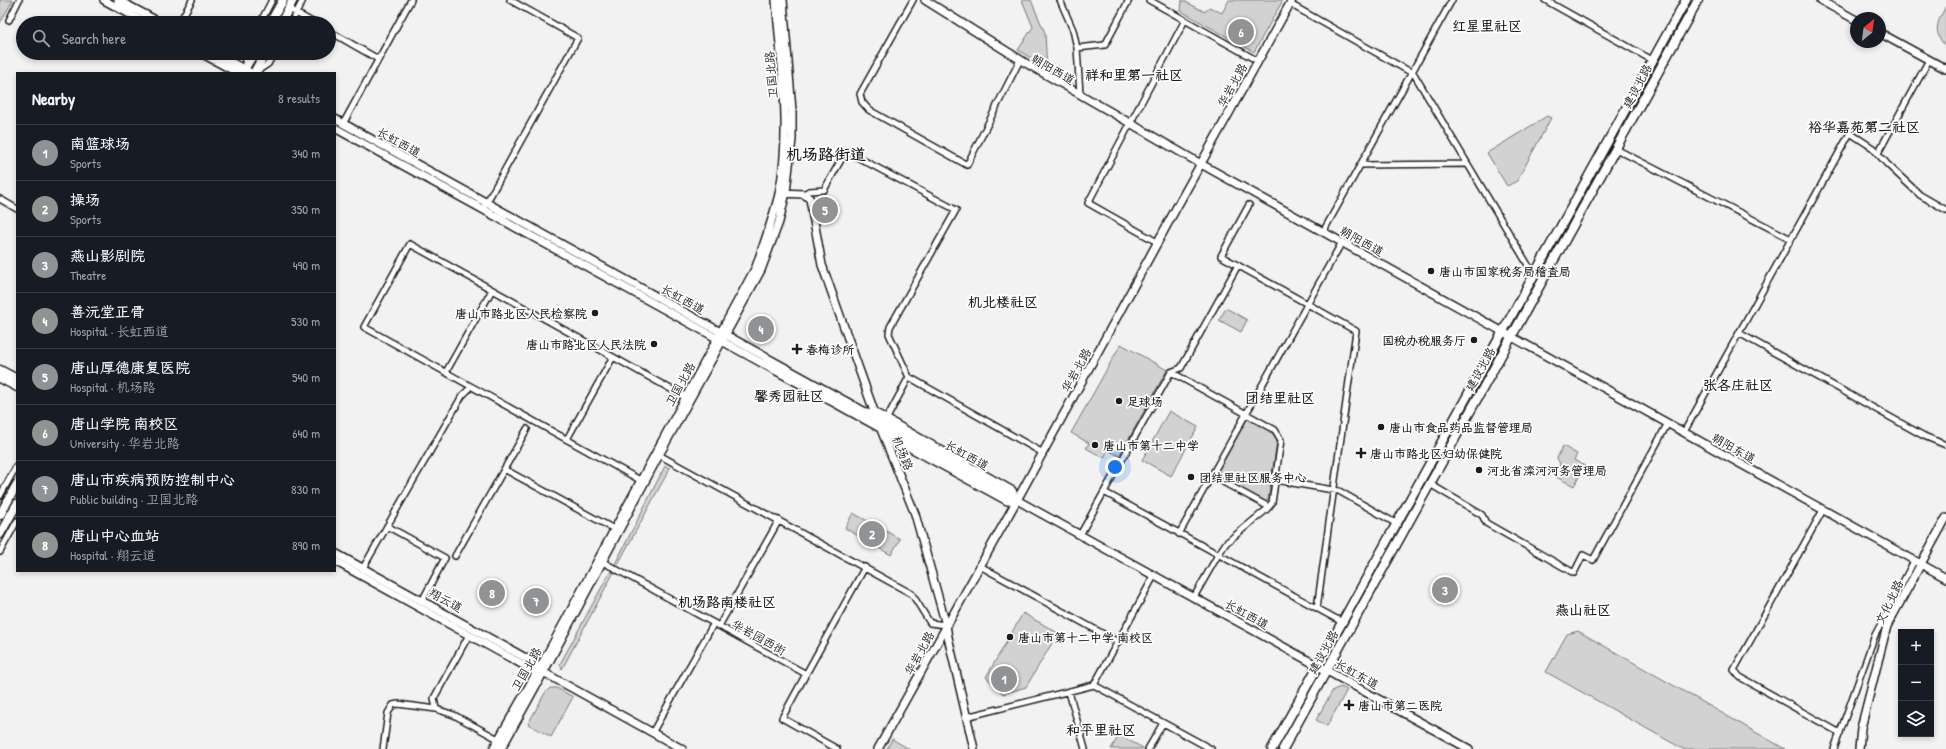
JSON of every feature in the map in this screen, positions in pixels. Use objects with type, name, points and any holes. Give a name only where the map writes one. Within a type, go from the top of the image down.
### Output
[{"type":"main road","points":[[104,0],[133,16]]},
{"type":"main road","points":[[118,0],[148,16]]},
{"type":"main road","points":[[274,16],[283,0]]},
{"type":"main road","points":[[287,16],[292,11],[293,0]]},
{"type":"main road","name":"卫国北路","points":[[776,0],[785,109],[782,192]]},
{"type":"main road","name":"卫国北路","points":[[493,749],[603,562],[719,341],[756,267],[782,192],[792,139],[792,111],[783,0]]},
{"type":"main road","name":"朝阳西道","points":[[918,0],[1019,62],[1193,162],[1200,164],[1512,337]]},
{"type":"main road","name":"朝阳西道","points":[[925,0],[1129,124]]},
{"type":"main road","name":"建设北路","points":[[1272,749],[1686,0]]},
{"type":"main road","name":"建设北路","points":[[1283,749],[1698,0]]},
{"type":"main road","points":[[1822,0],[1850,16]]},
{"type":"main road","name":"华岩北路","points":[[878,749],[1043,453],[1200,164],[1291,2]]},
{"type":"main road","points":[[1886,36],[1946,69]]},
{"type":"main road","points":[[217,60],[244,72]]},
{"type":"main road","points":[[226,60],[244,72]]},
{"type":"main road","points":[[244,72],[250,60]]},
{"type":"main road","points":[[256,72],[262,60]]},
{"type":"main road","name":"长虹西道","points":[[336,120],[719,341],[1009,499],[1017,500],[1319,666]]},
{"type":"main road","name":"长虹西道","points":[[336,129],[485,206],[875,414],[1011,492],[1017,500]]},
{"type":"main road","points":[[782,192],[804,194]]},
{"type":"main road","name":"机场路","points":[[804,194],[810,199],[822,265],[875,414],[916,514],[946,625],[974,749]]},
{"type":"main road","name":"朝阳东道","points":[[1512,337],[1946,578]]},
{"type":"main road","name":"卫国北路","points":[[500,749],[640,480],[685,397],[719,341]]},
{"type":"main road","points":[[0,370],[16,378]]},
{"type":"main road","points":[[0,378],[16,386]]},
{"type":"main road","points":[[0,515],[16,486]]},
{"type":"main road","points":[[0,534],[16,506]]},
{"type":"main road","name":"文化北路","points":[[1859,749],[1861,728],[1887,626],[1917,563],[1946,518]]},
{"type":"main road","name":"翔云道","points":[[336,554],[531,661],[540,671]]},
{"type":"main road","name":"翔云道","points":[[336,562],[682,749]]},
{"type":"main road","name":"长虹东道","points":[[1319,666],[1469,749]]},
{"type":"street","points":[[9,20],[19,0]]},
{"type":"street","points":[[183,16],[192,0]]},
{"type":"street","points":[[264,16],[272,0]]},
{"type":"street","points":[[292,16],[292,11],[303,0]]},
{"type":"street","points":[[343,124],[411,0]]},
{"type":"street","points":[[485,206],[578,38],[510,0]]},
{"type":"street","points":[[913,0],[860,94],[862,102],[869,110],[967,165],[1019,62]]},
{"type":"street","points":[[1060,0],[1073,30],[1077,48],[1080,94]]},
{"type":"street","points":[[1077,48],[1105,45],[1129,0]]},
{"type":"street","points":[[1149,0],[1258,61]]},
{"type":"street","points":[[1323,232],[1452,0]]},
{"type":"street","points":[[1545,0],[1652,60]]},
{"type":"street","points":[[1291,2],[1412,72],[1534,275]]},
{"type":"street","points":[[292,11],[301,16]]},
{"type":"street","points":[[1157,242],[1088,203],[1185,20]]},
{"type":"street","points":[[336,35],[378,59]]},
{"type":"street","points":[[244,72],[245,60]]},
{"type":"street","points":[[256,72],[268,64],[270,60]]},
{"type":"street","points":[[1878,153],[1929,60]]},
{"type":"street","points":[[1684,432],[1850,133],[1878,153],[1887,164],[1920,195],[1946,210]]},
{"type":"street","points":[[1616,149],[1791,239]]},
{"type":"street","points":[[804,194],[810,191],[824,190],[846,151],[956,210],[890,327],[888,334],[908,377],[1043,453]]},
{"type":"street","points":[[1360,165],[1466,164]]},
{"type":"street","points":[[0,199],[16,208]]},
{"type":"street","points":[[1249,205],[1221,256],[1356,331],[1317,608]]},
{"type":"street","points":[[1179,534],[1342,242]]},
{"type":"street","points":[[640,480],[364,327],[410,244],[685,397]]},
{"type":"street","points":[[1080,535],[1171,372],[1180,368],[1238,266]]},
{"type":"street","points":[[446,372],[492,290]]},
{"type":"street","points":[[1739,333],[1924,436],[1946,445]]},
{"type":"street","points":[[567,439],[613,357]]},
{"type":"street","points":[[1171,372],[1275,430],[1280,436],[1281,440],[1269,507],[1226,544],[1194,597]]},
{"type":"street","points":[[887,418],[908,377]]},
{"type":"street","points":[[363,568],[462,396],[468,390]]},
{"type":"street","points":[[875,414],[887,418],[1013,490],[1017,500]]},
{"type":"street","points":[[1430,484],[1482,515],[1486,523],[1574,573],[1583,555],[1592,560],[1668,423]]},
{"type":"street","points":[[456,556],[527,428]]},
{"type":"street","points":[[659,455],[912,594],[930,623],[946,625]]},
{"type":"street","points":[[0,496],[16,467]]},
{"type":"street","points":[[504,469],[614,529]]},
{"type":"street","points":[[1212,476],[1269,507]]},
{"type":"street","points":[[1275,480],[1333,489],[1397,524]]},
{"type":"street","points":[[1104,492],[1312,607],[1317,608],[1342,622]]},
{"type":"street","points":[[1823,510],[1734,670],[1740,677],[1840,733]]},
{"type":"street","points":[[652,733],[778,520]]},
{"type":"street","points":[[0,552],[16,523]]},
{"type":"street","points":[[387,526],[446,558],[422,601]]},
{"type":"street","name":"华岩园西街","points":[[603,562],[806,674]]},
{"type":"street","points":[[1834,749],[1875,635],[1917,563]]},
{"type":"street","points":[[980,566],[1118,642]]},
{"type":"street","points":[[837,749],[782,718],[865,567]]},
{"type":"street","points":[[1094,685],[1154,576]]},
{"type":"street","points":[[436,709],[434,698],[470,635]]},
{"type":"street","points":[[966,717],[1094,685],[1210,749]]},
{"type":"street","points":[[1069,692],[1085,749]]},
{"type":"street","points":[[383,749],[388,713],[393,704],[436,709],[454,715],[498,739]]},
{"type":"street","points":[[1148,749],[1163,723]]},
{"type":"shaded area","points":[[0,0],[13,0],[0,23]]},
{"type":"shaded area","points":[[1022,0],[1031,0],[1045,33],[1047,68],[1018,50],[1033,27]]},
{"type":"shaded area","points":[[1182,0],[1205,12],[1209,7],[1222,13],[1229,0],[1283,0],[1254,52],[1181,11]]},
{"type":"shaded area","points":[[1946,6],[1946,47],[1939,36],[1937,27]]},
{"type":"shaded area","points":[[1547,116],[1551,118],[1517,181],[1507,186],[1487,153]]},
{"type":"shaded area","points":[[1226,308],[1247,320],[1241,332],[1219,320]]},
{"type":"shaded area","points":[[1121,344],[1167,370],[1119,456],[1108,450],[1104,458],[1086,448],[1089,443],[1071,433]]},
{"type":"shaded area","points":[[1169,411],[1198,427],[1171,476],[1142,460]]},
{"type":"shaded area","points":[[1246,418],[1273,434],[1277,441],[1268,500],[1265,502],[1215,473]]},
{"type":"shaded area","points":[[1563,446],[1577,454],[1574,460],[1585,466],[1574,486],[1554,476],[1560,464],[1557,458]]},
{"type":"shaded area","points":[[665,466],[670,468],[617,566],[615,564]]},
{"type":"shaded area","points":[[853,513],[900,539],[891,555],[845,528]]},
{"type":"shaded area","points":[[610,572],[614,572],[562,669],[560,664]]},
{"type":"shaded area","points":[[1023,613],[1058,633],[1026,687],[1003,694],[986,677]]},
{"type":"shaded area","points":[[1578,631],[1785,749],[1683,749],[1546,672],[1567,634]]},
{"type":"shaded area","points":[[1341,687],[1347,690],[1327,726],[1316,720],[1333,690]]},
{"type":"shaded area","points":[[550,688],[557,688],[573,697],[551,737],[528,724],[545,693]]},
{"type":"shaded area","points":[[1119,735],[1143,748],[1111,749]]},
{"type":"shaded area","points":[[892,739],[909,749],[887,749]]},
{"type":"place","name":"唐山学院 南校区","points":[[1241,32]]},
{"type":"place","name":"唐山厚德康复医院","points":[[825,210]]},
{"type":"place","name":"唐山市国家税务局稽查局","points":[[1431,271]]},
{"type":"place","name":"唐山市路北区人民检察院","points":[[595,313]]},
{"type":"place","name":"善沅堂正骨","points":[[761,329]]},
{"type":"place","name":"国税办税服务厅","points":[[1474,340]]},
{"type":"place","name":"唐山市路北区人民法院","points":[[654,344]]},
{"type":"place","name":"春梅诊所","points":[[797,349]]},
{"type":"place","name":"足球场","points":[[1119,401]]},
{"type":"place","name":"唐山市食品药品监督管理局","points":[[1381,427]]},
{"type":"place","name":"唐山市第十二中学","points":[[1095,445]]},
{"type":"place","name":"唐山市路北区妇幼保健院","points":[[1361,453]]},
{"type":"place","name":"河北省滦河河务管理局","points":[[1479,470]]},
{"type":"place","name":"团结里社区服务中心","points":[[1191,477]]},
{"type":"place","name":"操场","points":[[872,534]]},
{"type":"place","name":"燕山影剧院","points":[[1445,590]]},
{"type":"place","name":"唐山中心血站","points":[[492,593]]},
{"type":"place","name":"唐山市疾病预防控制中心","points":[[536,601]]},
{"type":"place","name":"唐山市第十二中学 南校区","points":[[1010,637]]},
{"type":"place","name":"南篮球场","points":[[1004,679]]},
{"type":"place","name":"唐山市第二医院","points":[[1349,705]]},
{"type":"district","name":"红星里社区","points":[[1487,25]]},
{"type":"district","name":"祥和里第一社区","points":[[1134,74]]},
{"type":"district","name":"裕华嘉苑第二社区","points":[[1864,126]]},
{"type":"district","name":"机场路街道","points":[[826,154]]},
{"type":"district","name":"机北楼社区","points":[[1003,301]]},
{"type":"district","name":"张各庄社区","points":[[1738,384]]},
{"type":"district","name":"馨秀园社区","points":[[789,395]]},
{"type":"district","name":"团结里社区","points":[[1280,397]]},
{"type":"district","name":"机场路南楼社区","points":[[727,601]]},
{"type":"district","name":"燕山社区","points":[[1583,609]]},
{"type":"district","name":"和平里社区","points":[[1101,729]]}]
